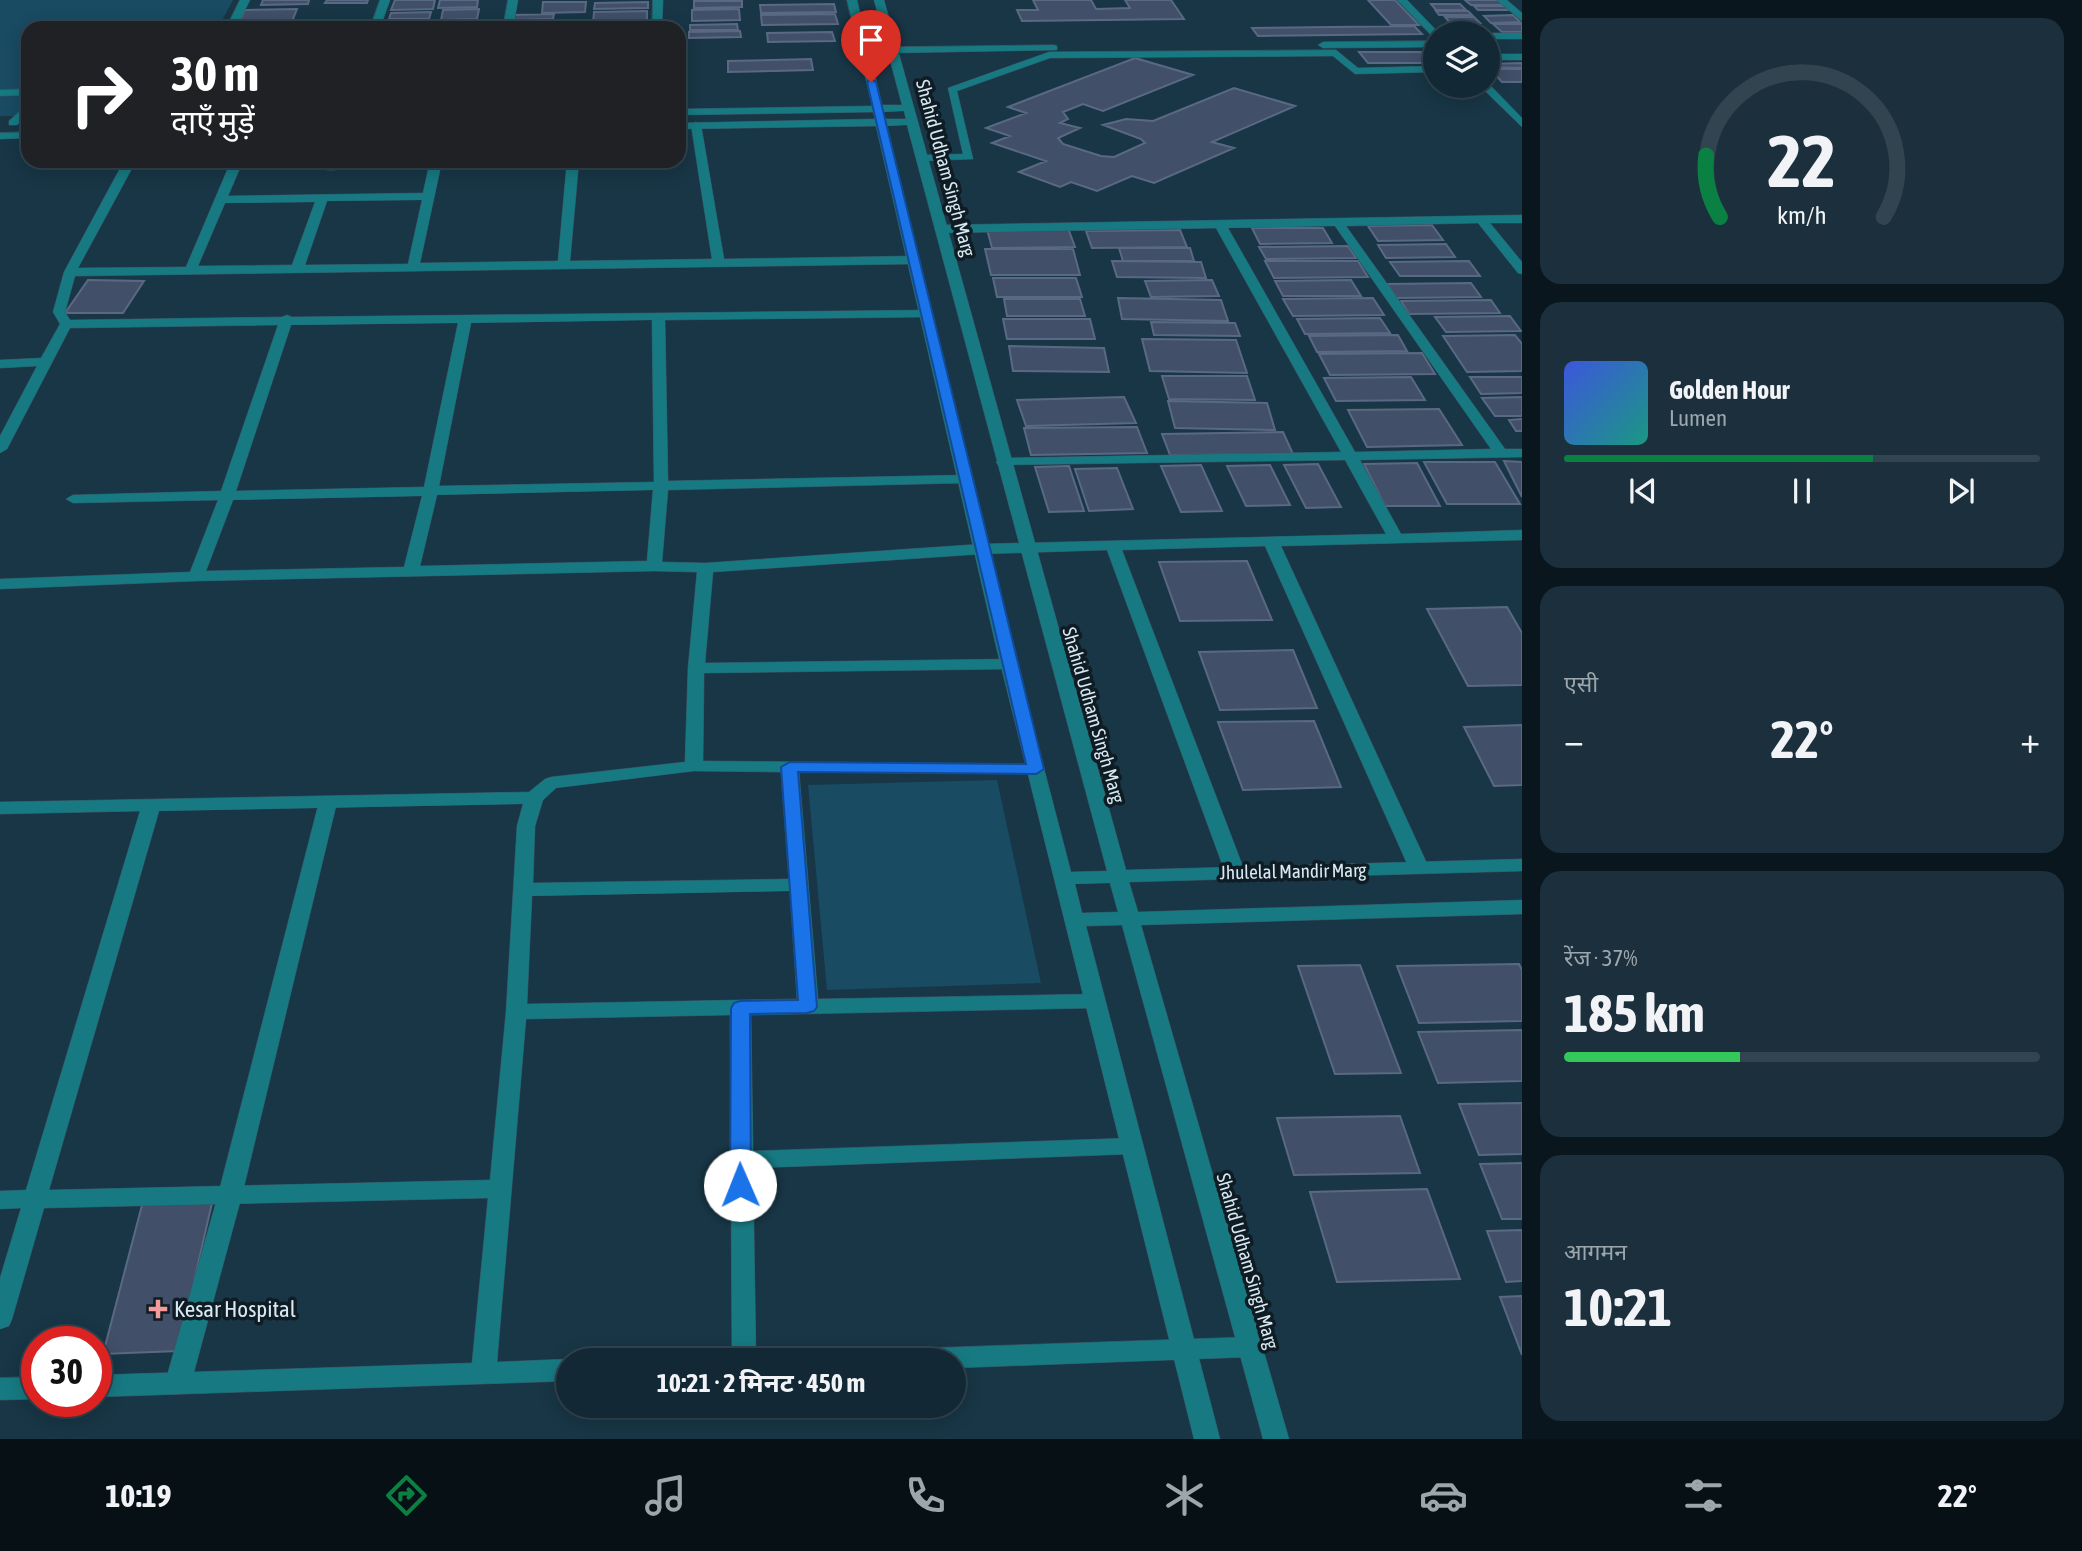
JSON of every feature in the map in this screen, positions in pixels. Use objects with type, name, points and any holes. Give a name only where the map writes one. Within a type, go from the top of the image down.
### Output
[{"type":"street","points":[[234,21],[245,0]]},
{"type":"street","points":[[378,21],[385,0]]},
{"type":"street","points":[[509,21],[513,0]]},
{"type":"street","points":[[657,21],[658,0]]},
{"type":"street","points":[[852,0],[1009,664],[1207,1439]]},
{"type":"street","name":"Shahid Udham Singh Marg","points":[[879,0],[1003,462],[1276,1439]]},
{"type":"street","points":[[1402,0],[1423,22]]},
{"type":"street","points":[[1502,0],[1522,18]]},
{"type":"street","points":[[1500,37],[1522,36]]},
{"type":"street","points":[[892,50],[1423,44]]},
{"type":"street","points":[[921,158],[969,157],[952,90],[1049,55],[1336,53],[1355,71],[1423,69]]},
{"type":"street","points":[[1500,57],[1522,57]]},
{"type":"street","points":[[0,93],[21,92]]},
{"type":"street","points":[[1499,98],[1516,112],[1522,124]]},
{"type":"street","points":[[686,112],[879,116]]},
{"type":"street","points":[[13,123],[21,114]]},
{"type":"street","points":[[686,126],[909,115]]},
{"type":"street","points":[[0,124],[21,123]]},
{"type":"street","points":[[696,125],[719,262]]},
{"type":"street","points":[[0,136],[21,135]]},
{"type":"street","points":[[66,324],[59,312],[70,272],[126,168]]},
{"type":"street","points":[[190,271],[234,168]]},
{"type":"street","points":[[413,267],[434,168]]},
{"type":"street","points":[[564,265],[572,168]]},
{"type":"street","points":[[220,200],[428,196]]},
{"type":"street","points":[[297,269],[323,198]]},
{"type":"street","points":[[1481,219],[1522,270]]},
{"type":"street","points":[[940,229],[1522,219]]},
{"type":"street","points":[[1338,222],[1501,453]]},
{"type":"street","points":[[1220,224],[1396,538]]},
{"type":"street","points":[[70,272],[913,260]]},
{"type":"street","points":[[66,324],[287,319],[926,313]]},
{"type":"street","points":[[654,566],[661,486],[658,316]]},
{"type":"street","points":[[410,573],[431,491],[465,318]]},
{"type":"street","points":[[196,576],[227,496],[287,319]]},
{"type":"street","points":[[0,449],[66,324]]},
{"type":"street","points":[[0,364],[45,362]]},
{"type":"street","points":[[1003,462],[1522,453]]},
{"type":"street","points":[[73,499],[965,479]]},
{"type":"street","points":[[0,584],[196,576],[654,566],[705,568],[1027,548],[1522,535]]},
{"type":"street","points":[[1271,542],[1419,868]]},
{"type":"street","points":[[1113,546],[1235,872]]},
{"type":"street","points":[[694,766],[696,668],[705,568]]},
{"type":"street","points":[[696,668],[1009,664]]},
{"type":"street","points":[[484,1372],[516,1012],[526,826],[534,798],[551,783],[694,766],[1036,769]]},
{"type":"street","points":[[790,767],[807,1007]]},
{"type":"street","points":[[0,808],[534,798]]},
{"type":"street","points":[[178,1383],[230,1195],[328,802]]},
{"type":"street","points":[[0,1319],[151,805]]},
{"type":"street","name":"Jhulelal Mandir Marg","points":[[1064,878],[1522,865]]},
{"type":"street","points":[[523,890],[799,885]]},
{"type":"street","points":[[1075,920],[1522,907]]},
{"type":"street","points":[[516,1012],[1095,1001]]},
{"type":"street","points":[[740,1008],[744,1348]]},
{"type":"street","points":[[740,1160],[1132,1146]]},
{"type":"street","points":[[0,1200],[500,1189]]},
{"type":"street","points":[[966,1357],[1250,1347]]},
{"type":"street","points":[[112,1385],[556,1370]]},
{"type":"street","points":[[0,1389],[21,1388]]},
{"type":"shaded area","points":[[0,0],[233,0],[222,21],[21,21],[21,116],[0,116]]},
{"type":"shaded area","points":[[997,780],[1041,983],[827,990],[808,785]]},
{"type":"building","points":[[263,0],[309,0],[308,4],[261,5]]},
{"type":"building","points":[[327,0],[368,0],[367,3],[325,3]]},
{"type":"building","points":[[395,0],[435,0],[433,9],[391,10]]},
{"type":"building","points":[[440,0],[478,0],[477,7],[438,8]]},
{"type":"building","points":[[1033,0],[1091,0],[1096,9],[1130,8],[1125,0],[1171,0],[1184,19],[1022,21],[1017,10],[1038,10]]},
{"type":"building","points":[[1368,0],[1395,0],[1419,25],[1391,25]]},
{"type":"building","points":[[1465,0],[1498,0],[1503,5],[1471,5]]},
{"type":"building","points":[[694,1],[742,1],[742,7],[694,8]]},
{"type":"building","points":[[543,2],[586,2],[585,12],[542,13]]},
{"type":"building","points":[[648,2],[648,8],[594,9],[595,3]]},
{"type":"building","points":[[834,4],[836,12],[761,13],[760,5]]},
{"type":"building","points":[[1431,4],[1460,4],[1466,10],[1436,10]]},
{"type":"building","points":[[1474,6],[1505,6],[1508,10],[1478,10]]},
{"type":"building","points":[[297,9],[292,21],[240,21],[245,10]]},
{"type":"building","points":[[479,9],[477,19],[441,20],[443,10]]},
{"type":"building","points":[[739,9],[740,20],[692,21],[692,10]]},
{"type":"building","points":[[647,11],[647,21],[593,21],[594,12]]},
{"type":"building","points":[[1436,11],[1468,11],[1472,15],[1439,15]]},
{"type":"building","points":[[431,12],[429,19],[389,19],[391,13]]},
{"type":"building","points":[[554,14],[553,19],[513,20],[514,15]]},
{"type":"building","points":[[835,14],[838,24],[762,25],[761,15]]},
{"type":"building","points":[[1513,15],[1520,22],[1489,21],[1484,16]]},
{"type":"building","points":[[1445,17],[1474,17],[1478,21],[1448,21]]},
{"type":"building","points":[[737,24],[738,30],[690,30],[690,25]]},
{"type":"building","points":[[1500,24],[1522,24],[1522,32],[1502,32]]},
{"type":"building","points":[[1414,26],[1422,34],[1258,36],[1252,28]]},
{"type":"building","points":[[740,31],[741,37],[689,38],[689,32]]},
{"type":"building","points":[[832,32],[835,41],[768,42],[767,33]]},
{"type":"building","points":[[1359,52],[1421,52],[1423,54],[1423,63],[1368,63]]},
{"type":"building","points":[[1135,58],[1193,75],[1103,111],[1083,104],[1063,112],[1068,119],[1060,123],[1080,128],[1058,138],[1063,144],[1101,156],[1114,157],[1145,143],[1141,139],[1103,125],[1126,119],[1153,121],[1234,88],[1295,106],[1212,142],[1234,148],[1154,183],[1132,176],[1097,191],[1071,182],[1060,187],[1019,172],[1046,161],[992,143],[1010,136],[986,128],[1026,113],[1008,107]]},
{"type":"building","points":[[811,59],[813,70],[728,72],[728,61]]},
{"type":"building","points":[[1522,63],[1522,68],[1500,67],[1500,64]]},
{"type":"building","points":[[1500,69],[1522,69],[1522,82],[1502,82]]},
{"type":"building","points":[[1432,225],[1443,240],[1378,241],[1368,226]]},
{"type":"building","points":[[1068,228],[1075,247],[992,248],[987,229]]},
{"type":"building","points":[[1252,228],[1323,228],[1332,243],[1260,244]]},
{"type":"building","points":[[1180,230],[1187,247],[1092,248],[1086,231]]},
{"type":"building","points":[[1446,244],[1455,257],[1386,258],[1378,245]]},
{"type":"building","points":[[1348,246],[1356,258],[1266,259],[1259,247]]},
{"type":"building","points":[[1119,248],[1190,248],[1194,261],[1123,261]]},
{"type":"building","points":[[985,249],[1073,249],[1080,275],[991,275]]},
{"type":"building","points":[[1112,261],[1201,262],[1206,278],[1117,277]]},
{"type":"building","points":[[1265,261],[1358,261],[1368,277],[1274,278]]},
{"type":"building","points":[[1469,261],[1480,276],[1400,276],[1390,262]]},
{"type":"building","points":[[993,278],[1076,278],[1082,297],[997,297]]},
{"type":"building","points":[[88,280],[144,281],[123,313],[65,313]]},
{"type":"building","points":[[1212,280],[1219,296],[1151,297],[1145,281]]},
{"type":"building","points":[[1351,280],[1361,296],[1283,296],[1275,281]]},
{"type":"building","points":[[1471,283],[1481,297],[1396,298],[1387,284]]},
{"type":"building","points":[[1118,298],[1221,300],[1228,321],[1122,319]]},
{"type":"building","points":[[1373,298],[1384,315],[1293,316],[1283,299]]},
{"type":"building","points":[[1004,299],[1080,299],[1085,316],[1007,316]]},
{"type":"building","points":[[1491,300],[1500,313],[1409,314],[1401,301]]},
{"type":"building","points":[[1510,316],[1521,331],[1446,332],[1435,317]]},
{"type":"building","points":[[1380,318],[1390,333],[1305,334],[1297,319]]},
{"type":"building","points":[[1003,319],[1090,319],[1095,339],[1007,339]]},
{"type":"building","points":[[1151,322],[1235,323],[1240,336],[1154,335]]},
{"type":"building","points":[[1398,335],[1407,351],[1317,352],[1309,336]]},
{"type":"building","points":[[1515,335],[1522,344],[1522,371],[1467,372],[1443,336]]},
{"type":"building","points":[[1142,339],[1236,340],[1247,373],[1150,371]]},
{"type":"building","points":[[1009,346],[1104,348],[1109,372],[1013,371]]},
{"type":"building","points":[[1422,353],[1435,374],[1330,375],[1319,354]]},
{"type":"building","points":[[1162,376],[1247,376],[1255,400],[1169,399]]},
{"type":"building","points":[[1411,377],[1425,400],[1336,401],[1324,378]]},
{"type":"building","points":[[1470,377],[1522,377],[1522,393],[1481,394]]},
{"type":"building","points":[[1124,397],[1136,423],[1026,426],[1017,400]]},
{"type":"building","points":[[1522,397],[1522,416],[1495,416],[1482,398]]},
{"type":"building","points":[[1168,401],[1267,403],[1275,430],[1175,428]]},
{"type":"building","points":[[1439,409],[1462,445],[1367,447],[1348,410]]},
{"type":"building","points":[[1522,419],[1522,431],[1516,431],[1509,420]]},
{"type":"building","points":[[1137,427],[1147,453],[1031,455],[1024,428]]},
{"type":"building","points":[[1283,432],[1293,454],[1170,455],[1162,434]]},
{"type":"building","points":[[1504,461],[1522,462],[1522,497]]},
{"type":"building","points":[[1424,462],[1495,462],[1520,504],[1447,504]]},
{"type":"building","points":[[1417,463],[1440,506],[1385,506],[1364,464]]},
{"type":"building","points":[[1318,464],[1341,507],[1306,508],[1284,465]]},
{"type":"building","points":[[1201,465],[1222,511],[1181,512],[1161,466]]},
{"type":"building","points":[[1270,465],[1290,505],[1246,506],[1227,466]]},
{"type":"building","points":[[1069,466],[1084,511],[1049,512],[1035,467]]},
{"type":"building","points":[[1117,468],[1133,509],[1089,511],[1075,469]]},
{"type":"building","points":[[1247,561],[1272,620],[1180,621],[1159,562]]},
{"type":"building","points":[[1507,607],[1522,633],[1522,685],[1468,686],[1427,609]]},
{"type":"building","points":[[1293,650],[1317,708],[1220,710],[1199,652]]},
{"type":"building","points":[[1314,721],[1341,787],[1243,790],[1218,722]]},
{"type":"building","points":[[1522,725],[1522,785],[1494,786],[1464,727]]},
{"type":"building","points":[[1519,964],[1522,970],[1522,1021],[1419,1023],[1397,966]]},
{"type":"building","points":[[1360,965],[1401,1073],[1335,1074],[1298,966]]},
{"type":"building","points":[[1522,1030],[1522,1081],[1438,1083],[1418,1032]]},
{"type":"building","points":[[1522,1103],[1522,1154],[1479,1155],[1459,1104]]},
{"type":"building","points":[[1400,1116],[1420,1173],[1294,1175],[1277,1118]]},
{"type":"building","points":[[1522,1163],[1522,1219],[1502,1219],[1480,1164]]},
{"type":"building","points":[[1427,1189],[1460,1279],[1337,1282],[1310,1192]]},
{"type":"building","points":[[212,1203],[178,1351],[112,1354],[110,1326],[142,1205]]},
{"type":"building","points":[[1522,1230],[1522,1281],[1506,1282],[1487,1231]]},
{"type":"building","points":[[1522,1296],[1522,1355],[1500,1297]]},
{"type":"place","name":"Kesar Hospital","points":[[158,1309]]},
{"type":"route","points":[[740,1185],[740,1008],[807,1007],[790,767],[1036,769],[1004,646],[871,82]]}]
